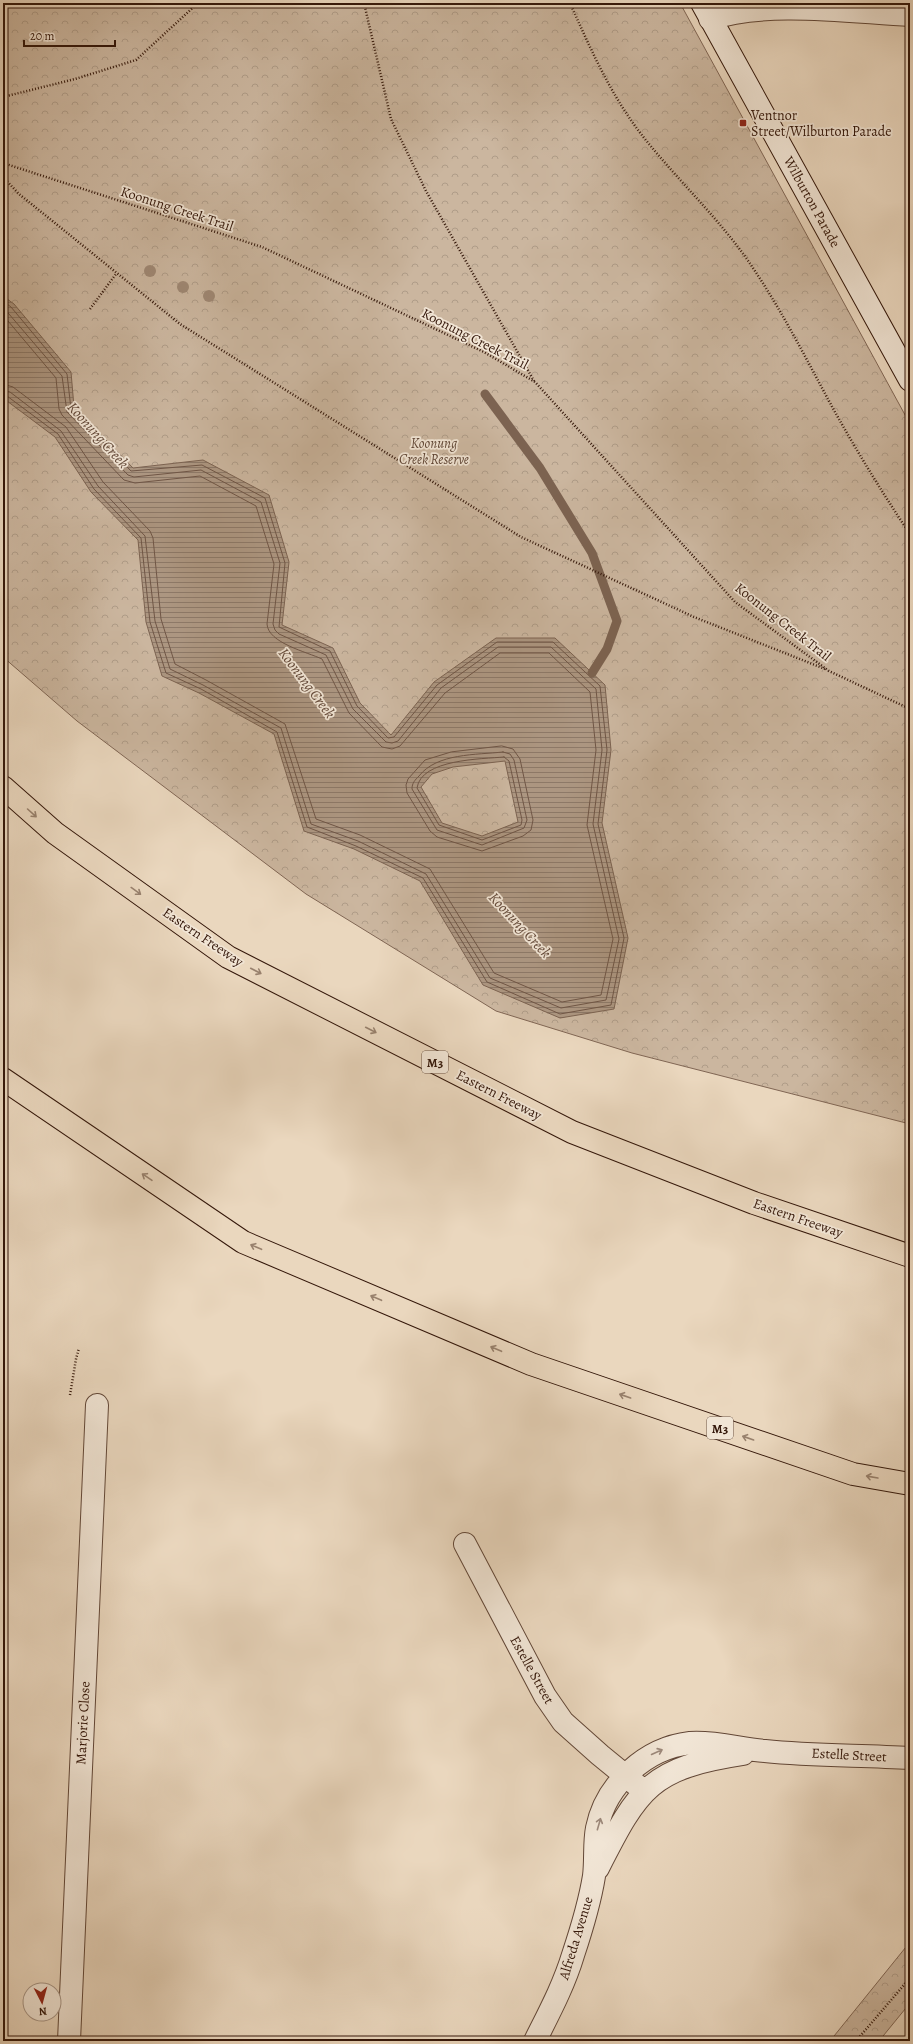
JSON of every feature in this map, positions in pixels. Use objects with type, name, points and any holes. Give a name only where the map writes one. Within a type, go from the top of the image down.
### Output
[{"type":"highway","name":"Eastern Freeway","points":[[3,787],[55,833],[228,957],[572,1132],[754,1203],[910,1256]]},
{"type":"highway","name":"M3","points":[[3,1079],[243,1242],[531,1364],[853,1474],[910,1484]]},
{"type":"street","points":[[706,11],[730,12],[778,9],[910,15]]},
{"type":"street","name":"Wilburton Parade","points":[[706,11],[910,380]]},
{"type":"street","name":"Marjorie Close","points":[[69,2041],[97,1405]]},
{"type":"street","name":"Estelle Street","points":[[465,1544],[544,1696],[563,1722],[644,1791],[663,1776],[684,1766],[713,1758],[764,1751]]},
{"type":"street","name":"Estelle Street","points":[[626,1775],[647,1757],[665,1749],[689,1743],[714,1743],[764,1751],[910,1758]]},
{"type":"street","name":"Alfreda Avenue","points":[[535,2041],[565,1980],[573,1956],[594,1876],[597,1828],[604,1808],[626,1775]]},
{"type":"street","name":"Alfreda Avenue","points":[[594,1876],[628,1812],[644,1791]]},
{"type":"path","points":[[3,97],[75,79],[136,60],[198,3]]},
{"type":"path","points":[[364,3],[391,119],[426,191],[535,382]]},
{"type":"path","points":[[570,3],[598,64],[617,97],[644,138],[678,178],[700,200],[744,256],[795,337],[835,413],[910,534]]},
{"type":"path","name":"Koonung Creek Trail","points":[[3,163],[262,247],[484,352],[535,382],[735,602],[829,671],[910,710]]},
{"type":"path","points":[[3,177],[19,194],[116,274],[180,324],[521,536],[694,617],[829,671]]},
{"type":"path","points":[[90,309],[116,274]]},
{"type":"path","points":[[70,1400],[79,1348]]},
{"type":"path","points":[[856,2041],[910,1978]]},
{"type":"green space","name":"Koonung Creek Reserve","points":[[3,3],[680,3],[910,424],[910,1124],[632,1053],[496,1011],[306,894],[77,721],[3,657]]},
{"type":"green space","points":[[910,1942],[910,2003],[879,2041],[830,2041]]},
{"type":"water","name":"Koonung Creek","points":[[3,296],[14,304],[71,372],[74,407],[133,468],[203,460],[269,495],[289,562],[282,625],[333,648],[360,703],[391,735],[434,682],[496,638],[555,638],[605,685],[611,750],[602,823],[628,938],[614,1009],[560,1018],[483,985],[420,881],[354,849],[304,831],[274,734],[199,693],[162,676],[146,622],[138,540],[91,492],[55,437],[3,398]],"holes":[[[505,761],[518,822],[482,836],[442,823],[421,787],[432,774],[453,767]]]},
{"type":"waterway","points":[[485,394],[540,468],[592,553],[617,621],[607,649],[592,673]]},
{"type":"place","name":"Ventnor Street/Wilburton Parade","points":[[743,123]]}]
